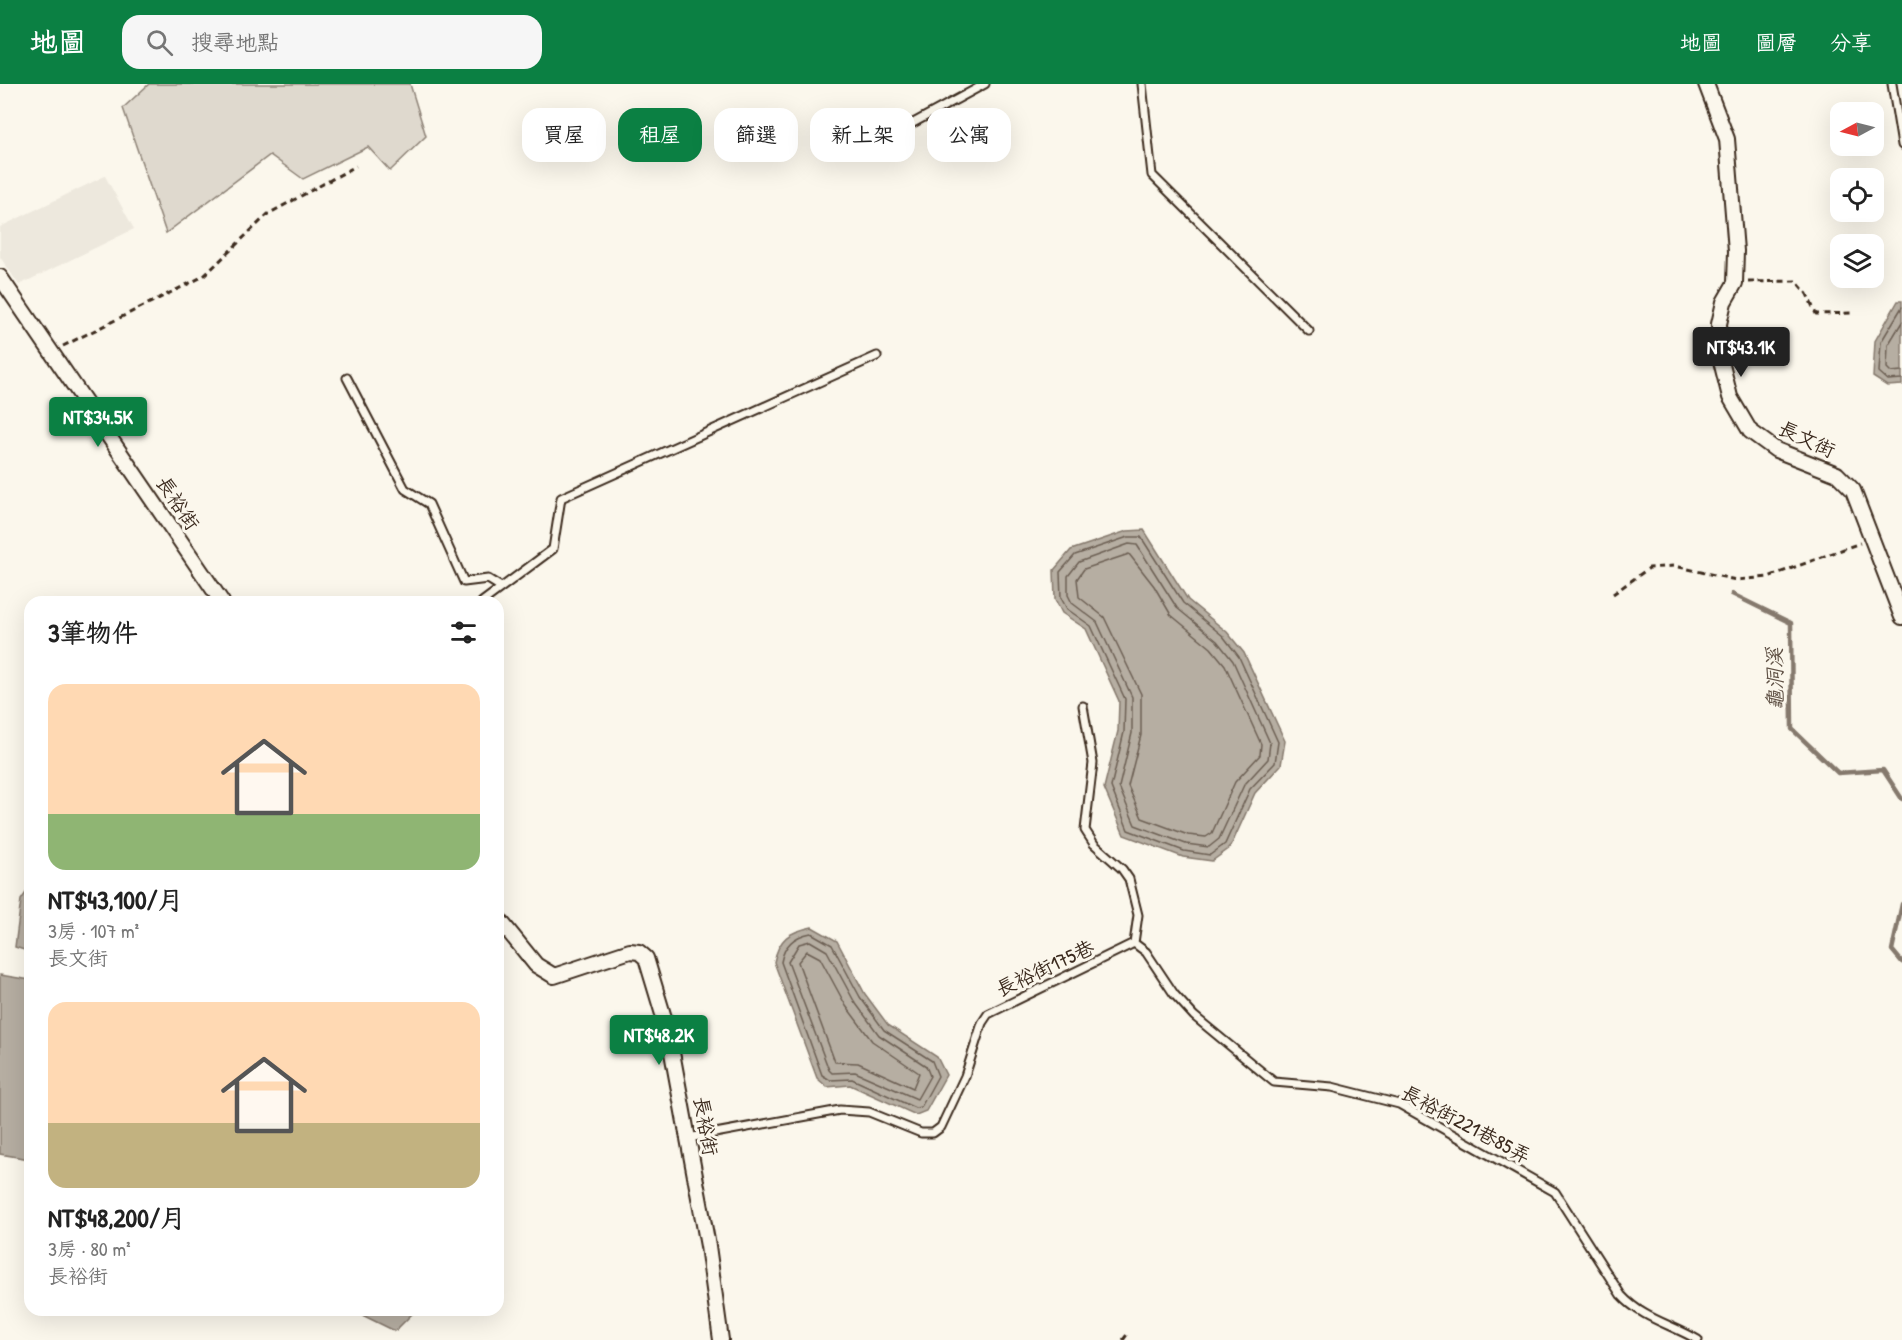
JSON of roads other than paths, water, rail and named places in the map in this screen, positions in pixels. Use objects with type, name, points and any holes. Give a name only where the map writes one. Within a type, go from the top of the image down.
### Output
[{"type":"street","name":"長文街","points":[[1710,85],[1726,140],[1736,250],[1735,283],[1724,302],[1719,324],[1720,361],[1730,397],[1750,431],[1776,450],[1837,474],[1853,490],[1870,540],[1902,617]]},
{"type":"street","name":"長裕街","points":[[0,277],[218,596]]},
{"type":"street","name":"長裕街","points":[[504,925],[536,964],[554,976],[630,951],[639,952],[646,958],[668,1031],[708,1246],[721,1340]]},
{"type":"lane","points":[[915,122],[985,84]]},
{"type":"lane","points":[[1142,84],[1152,175],[1310,331]]},
{"type":"lane","points":[[1892,84],[1902,145]]},
{"type":"lane","points":[[490,596],[553,549],[561,498],[877,356]]},
{"type":"lane","points":[[347,378],[405,489],[429,504],[464,582],[488,579],[501,587]]},
{"type":"lane","points":[[1083,706],[1093,763],[1085,830],[1094,844],[1122,869],[1129,879],[1138,915],[1134,943]]},
{"type":"lane","name":"長裕街175巷","points":[[688,1138],[847,1109],[869,1112],[921,1133],[933,1133],[941,1127],[960,1086],[982,1023],[988,1014],[1134,943]]},
{"type":"lane","name":"長裕街221巷85弄","points":[[1134,943],[1146,952],[1174,994],[1194,1016],[1274,1082],[1332,1087],[1408,1108],[1555,1192],[1621,1295],[1631,1306],[1658,1323],[1698,1340]]},
{"type":"water","points":[[1898,301],[1902,301],[1902,385],[1887,386],[1873,377],[1875,341]]},
{"type":"water","points":[[1144,530],[1188,600],[1227,632],[1244,653],[1285,741],[1281,765],[1255,793],[1230,848],[1212,861],[1183,857],[1124,835],[1104,788],[1118,731],[1119,701],[1086,629],[1062,613],[1055,599],[1054,570],[1071,550],[1127,531]]},
{"type":"water","points":[[24,896],[24,950],[15,947],[21,900]]},
{"type":"water","points":[[812,927],[837,941],[865,994],[888,1025],[937,1057],[946,1075],[926,1111],[916,1115],[850,1085],[827,1087],[817,1078],[774,962],[779,947],[786,937]]},
{"type":"water","points":[[0,975],[24,979],[24,1158],[0,1154]]},
{"type":"water","points":[[364,1316],[410,1316],[395,1331]]},
{"type":"waterway","name":"龜洞溪","points":[[1732,594],[1791,623],[1792,729],[1838,773],[1883,770],[1902,799]]},
{"type":"waterway","name":"龜洞溪","points":[[1902,904],[1892,950],[1902,962]]}]
